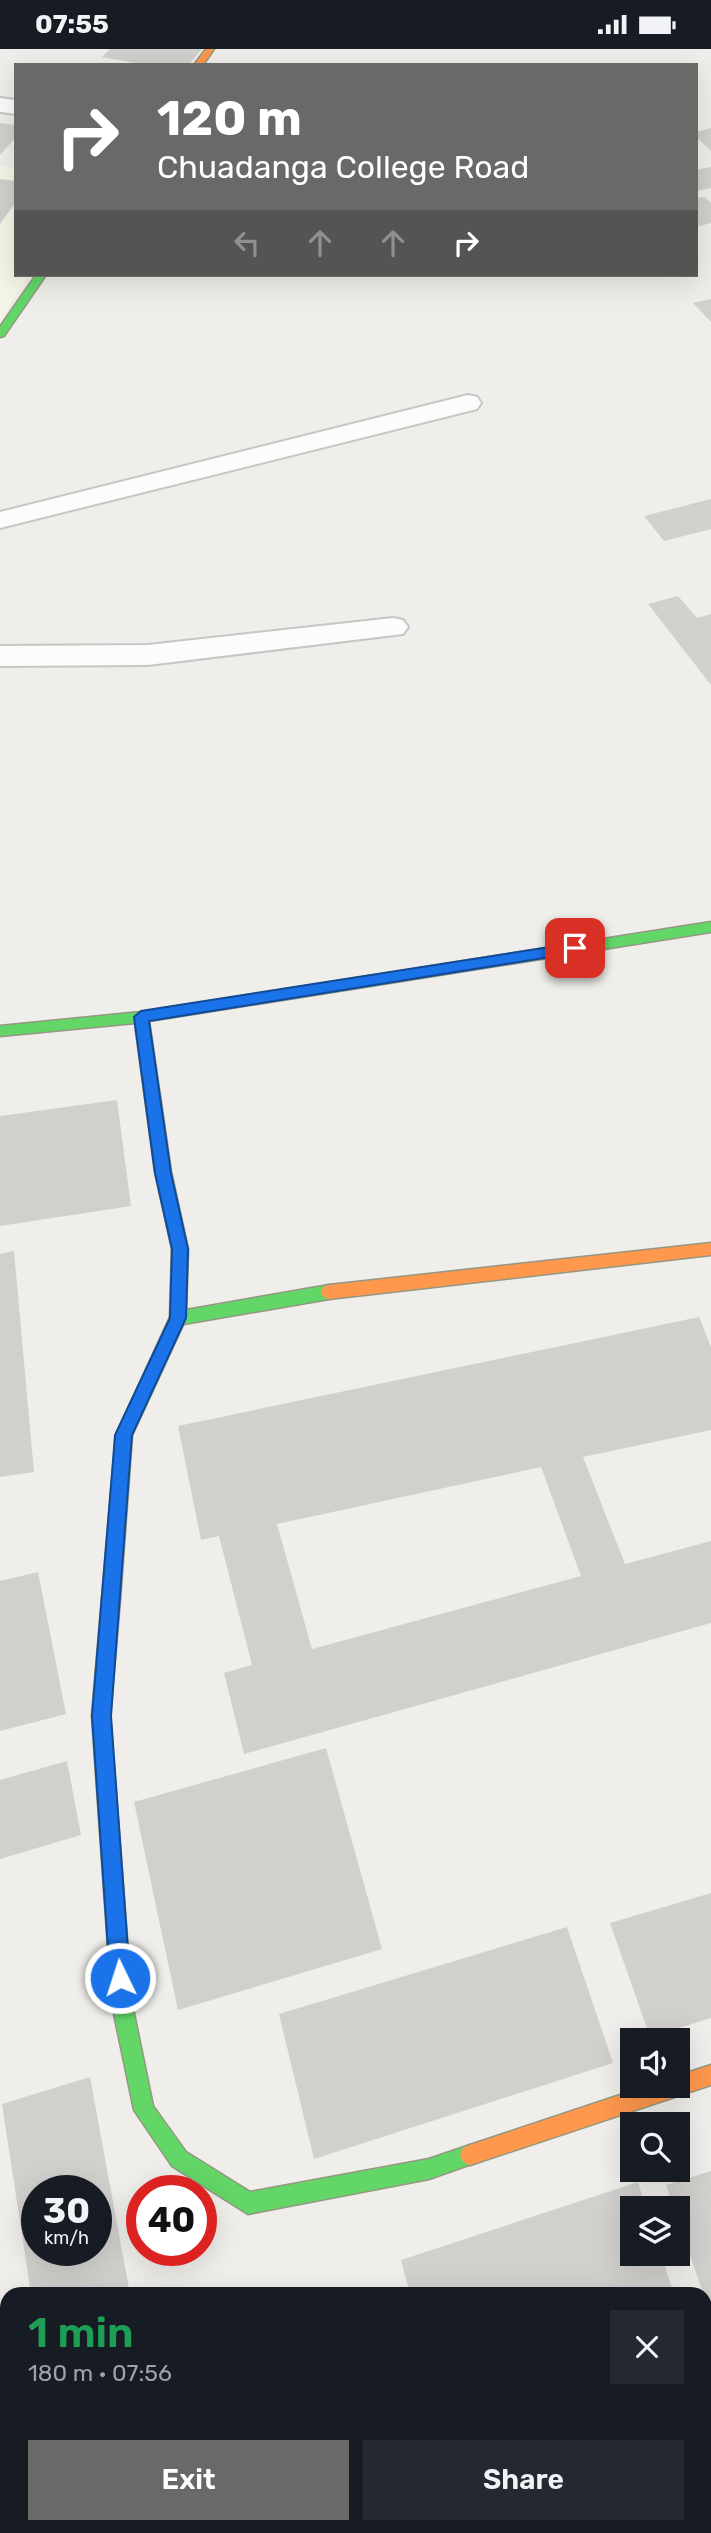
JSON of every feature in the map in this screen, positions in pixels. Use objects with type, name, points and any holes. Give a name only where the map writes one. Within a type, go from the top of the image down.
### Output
[{"type":"street","points":[[0,334],[40,277]]},
{"type":"street","points":[[0,520],[468,403]]},
{"type":"street","points":[[0,656],[148,655],[393,627]]},
{"type":"street","points":[[0,1031],[141,1017],[711,927]]},
{"type":"street","points":[[141,1017],[163,1173],[180,1249],[178,1318],[124,1435],[101,1716],[122,2004],[144,2111],[179,2158],[248,2203],[429,2169],[711,2075]]},
{"type":"street","points":[[178,1318],[300,1295],[711,1249]]},
{"type":"shaded area","points":[[0,166],[14,168],[14,277],[29,277],[0,320]]},
{"type":"building","points":[[110,49],[202,49],[190,63],[136,63],[102,57]]},
{"type":"building","points":[[0,123],[14,125],[14,139],[0,155]]},
{"type":"building","points":[[711,128],[711,151],[698,139],[698,131]]},
{"type":"building","points":[[711,167],[711,188],[698,191],[698,170]]},
{"type":"building","points":[[0,179],[14,181],[14,205],[0,224]]},
{"type":"building","points":[[704,197],[711,203],[711,223],[698,226],[698,198]]},
{"type":"building","points":[[711,299],[711,322],[693,303]]},
{"type":"building","points":[[711,499],[711,529],[664,541],[644,516]]},
{"type":"building","points":[[678,596],[697,618],[711,614],[711,685],[648,604]]},
{"type":"building","points":[[117,1100],[131,1206],[0,1226],[0,1116]]},
{"type":"building","points":[[14,1251],[34,1472],[0,1477],[0,1254]]},
{"type":"building","points":[[699,1317],[711,1347],[711,1430],[583,1457],[625,1564],[711,1541],[711,1623],[244,1754],[224,1673],[252,1665],[219,1536],[201,1540],[178,1426]],"holes":[[[541,1467],[581,1576],[312,1649],[277,1524]]]},
{"type":"building","points":[[38,1572],[66,1714],[0,1731],[0,1581]]},
{"type":"building","points":[[326,1748],[382,1949],[178,2010],[134,1802]]},
{"type":"building","points":[[67,1761],[81,1835],[0,1859],[0,1780]]},
{"type":"building","points":[[711,1893],[711,2018],[679,2028],[647,2028],[610,1923]]},
{"type":"building","points":[[567,1927],[613,2063],[314,2159],[279,2014]]},
{"type":"building","points":[[90,2077],[108,2175],[21,2175],[21,2228],[2,2104]]},
{"type":"building","points":[[711,2171],[711,2287],[701,2287],[690,2255],[690,2196],[670,2196],[666,2185],[690,2182],[690,2178]]},
{"type":"building","points":[[638,2182],[642,2196],[620,2196],[620,2266],[665,2266],[672,2287],[408,2287],[401,2260]]},
{"type":"building","points":[[112,2196],[129,2287],[30,2287],[27,2266],[112,2266]]},
{"type":"traffic: fast","points":[[0,334],[40,277]]},
{"type":"traffic: fast","points":[[0,1031],[141,1017],[711,927]]},
{"type":"traffic: fast","points":[[141,1017],[163,1172],[180,1249],[178,1318],[329,1292]]},
{"type":"traffic: fast","points":[[111,1599],[101,1716],[122,2004],[144,2110],[179,2159],[248,2203],[429,2169],[470,2155]]},
{"type":"traffic: slow","points":[[200,63],[210,49]]},
{"type":"traffic: slow","points":[[329,1292],[711,1249]]},
{"type":"traffic: slow","points":[[470,2155],[711,2075]]},
{"type":"traffic: jam","points":[[111,1599],[124,1435],[178,1318]]},
{"type":"route","points":[[120,1978],[101,1716],[121,1461],[124,1435],[178,1318],[180,1249],[163,1173],[141,1017],[575,948]]}]
